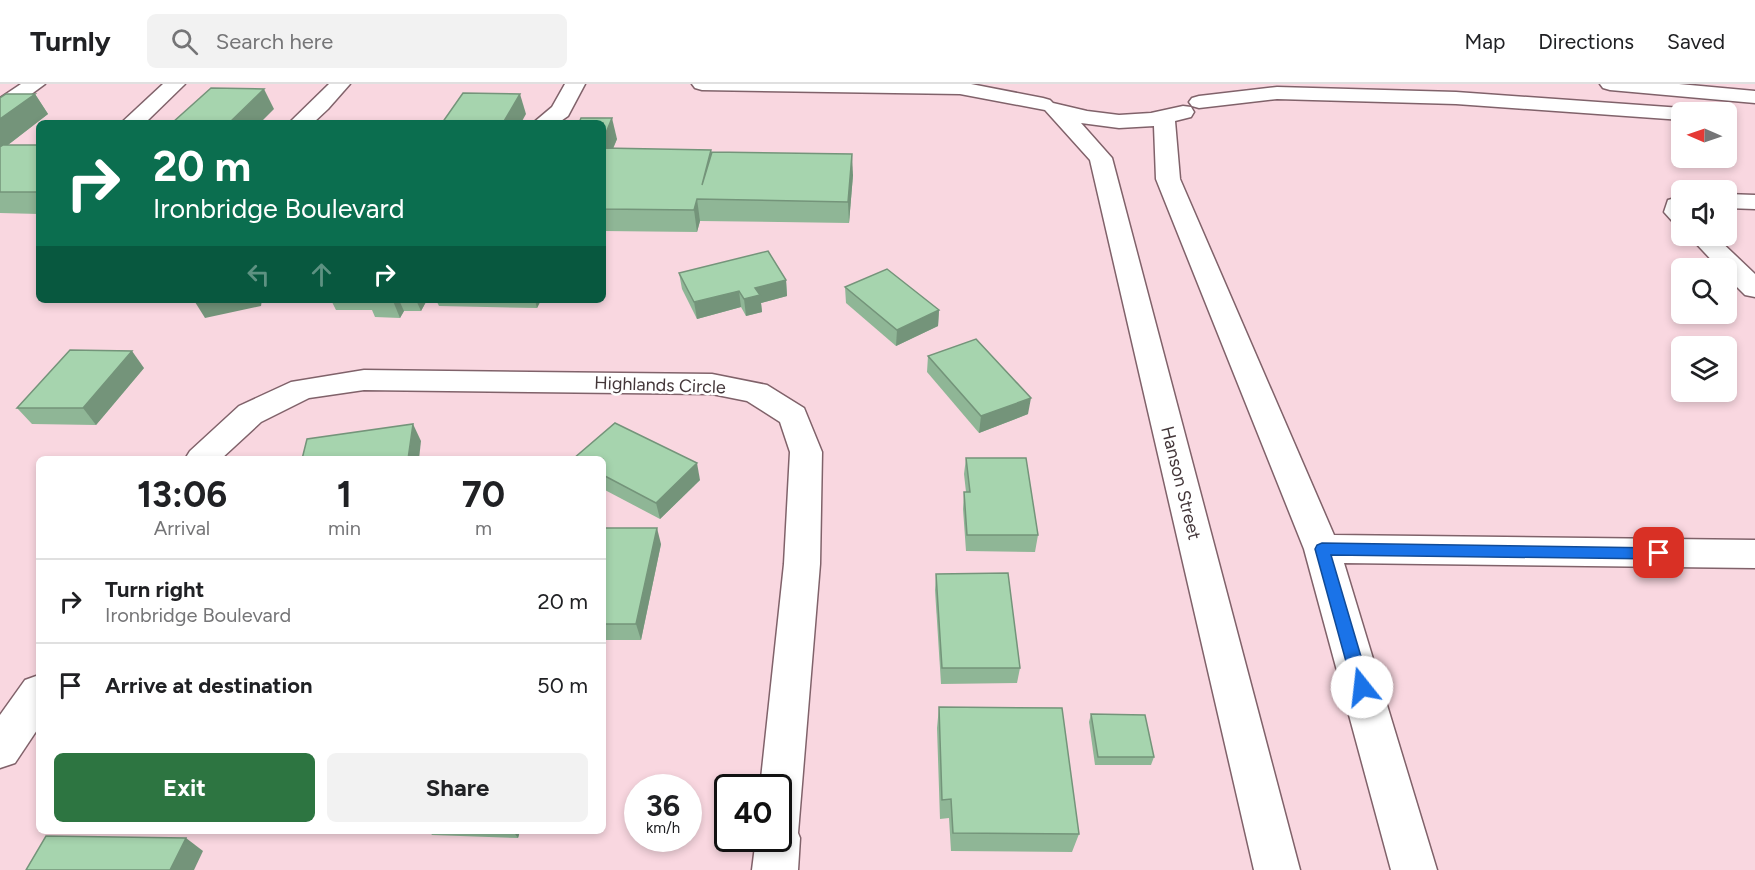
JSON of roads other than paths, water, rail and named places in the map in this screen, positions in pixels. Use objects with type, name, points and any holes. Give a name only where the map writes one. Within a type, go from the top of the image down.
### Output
[{"type":"street","points":[[0,108],[35,84]]},
{"type":"street","points":[[135,120],[175,84]]},
{"type":"street","points":[[304,120],[340,84]]},
{"type":"street","points":[[548,120],[560,111],[575,84]]},
{"type":"street","points":[[702,84],[948,87],[981,91],[1050,107]]},
{"type":"street","name":"Hanson Street","points":[[1020,84],[1027,93],[1050,107],[1101,158],[1277,870]]},
{"type":"street","points":[[1610,84],[1755,97]]},
{"type":"street","points":[[1202,93],[1456,98],[1671,113]]},
{"type":"street","name":"Hanson Street","points":[[1050,107],[1082,117],[1138,122],[1185,112],[1202,93]]},
{"type":"street","points":[[1164,118],[1168,179],[1322,549],[1414,870]]},
{"type":"street","points":[[1737,201],[1755,201]]},
{"type":"street","points":[[1711,246],[1755,289]]},
{"type":"street","name":"Highlands Circle","points":[[204,456],[250,414],[302,389],[364,380],[712,384],[756,392],[793,416],[806,452],[802,564],[783,774]]},
{"type":"street","points":[[1322,549],[1755,554]]},
{"type":"street","points":[[0,749],[36,697]]},
{"type":"street","points":[[775,870],[776,852]]}]
